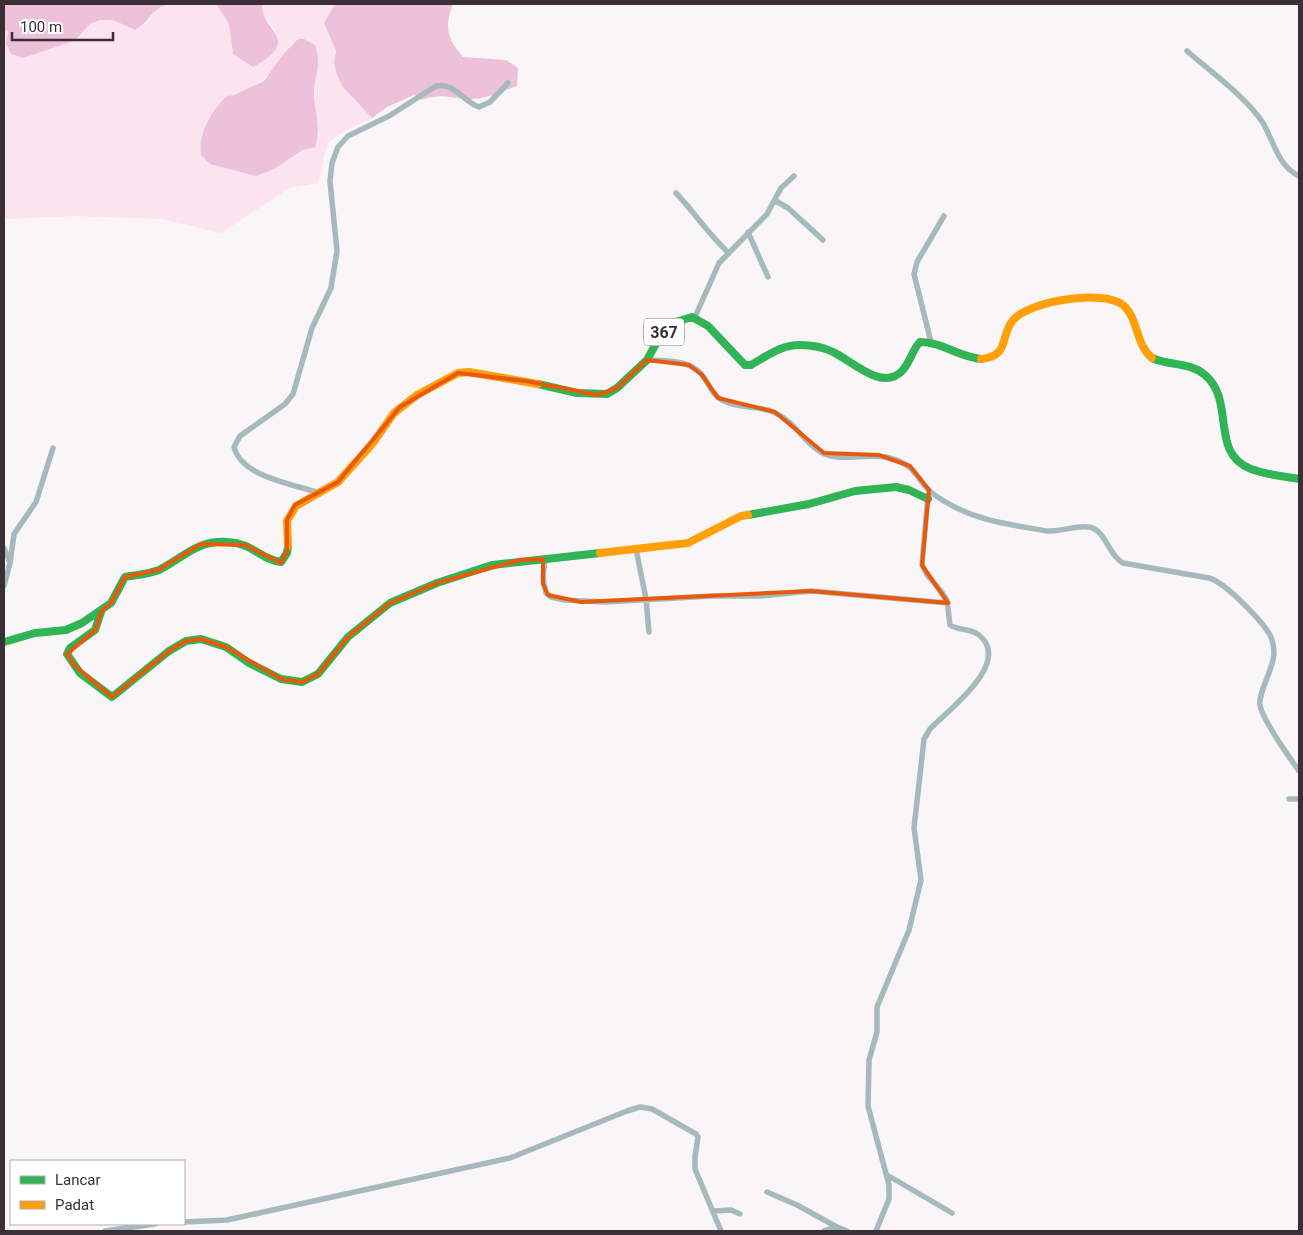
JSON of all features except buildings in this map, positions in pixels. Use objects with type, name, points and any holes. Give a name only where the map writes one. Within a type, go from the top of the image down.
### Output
[{"type":"main road","points":[[930,342],[941,344],[960,355],[991,358],[999,352],[1013,320],[1022,312],[1038,306],[1080,299],[1102,298],[1114,300],[1127,309],[1141,345],[1149,356],[1162,362],[1190,364],[1200,370],[1215,385],[1224,412],[1225,445],[1232,456],[1260,472],[1273,476],[1299,479]]},
{"type":"main road","name":"367","points":[[4,642],[35,633],[66,630],[101,612],[111,603],[125,577],[158,570],[201,544],[236,542],[254,548],[272,561],[281,562],[288,552],[286,526],[291,511],[299,502],[321,494],[338,482],[394,413],[417,396],[458,373],[469,372],[489,377],[526,381],[598,396],[607,394],[617,388],[647,360],[660,338],[672,323],[682,318],[695,318],[708,326],[727,345],[739,362],[747,365],[788,346],[812,346],[836,352],[868,373],[890,377],[899,374],[905,368],[913,349],[918,343],[930,342]]},
{"type":"main road","points":[[101,612],[95,630],[70,648],[67,654],[80,671],[112,697],[169,651],[186,641],[201,639],[226,647],[249,663],[281,679],[298,683],[318,674],[348,637],[390,603],[437,582],[492,565],[520,560],[545,559],[688,543],[742,516],[809,504],[855,491],[896,487],[928,495]]},
{"type":"street","points":[[1187,51],[1246,104],[1262,123],[1284,166],[1299,176]]},
{"type":"street","points":[[321,494],[266,477],[237,455],[234,447],[240,436],[285,404],[293,394],[312,328],[331,288],[336,263],[330,181],[336,151],[348,136],[389,116],[436,86],[448,87],[479,107],[490,102],[508,83]]},
{"type":"street","points":[[695,318],[714,272],[776,201],[781,188],[794,176]]},
{"type":"street","points":[[676,193],[698,217],[711,236],[729,253]]},
{"type":"street","points":[[776,201],[788,208],[823,240]]},
{"type":"street","points":[[930,342],[914,274],[917,262],[944,216]]},
{"type":"street","points":[[748,232],[768,277]]},
{"type":"street","points":[[647,360],[674,361],[690,365],[702,375],[718,398],[728,403],[775,412],[797,426],[813,445],[824,453],[840,456],[879,456],[903,463],[915,470],[928,495],[922,565],[948,604],[950,625],[971,630],[980,635],[986,644],[988,660],[979,679],[930,729],[924,739],[914,828],[921,880],[909,930],[876,1007],[877,1032],[870,1060],[868,1106],[887,1175],[889,1199],[876,1231]]},
{"type":"street","points":[[4,586],[10,563],[14,534],[36,502],[53,448]]},
{"type":"street","points":[[928,495],[958,510],[982,519],[1046,531],[1091,527],[1098,532],[1114,557],[1123,563],[1209,578],[1223,584],[1271,637],[1274,653],[1271,671],[1260,698],[1260,706],[1299,771]]},
{"type":"street","points":[[4,548],[10,563]]},
{"type":"street","points":[[636,549],[646,599],[649,632]]},
{"type":"street","points":[[545,559],[543,584],[546,593],[551,597],[581,602],[761,596],[811,591],[948,604]]},
{"type":"street","points":[[1289,799],[1299,799]]},
{"type":"street","points":[[185,1222],[227,1220],[510,1158],[640,1107],[652,1109],[696,1134],[698,1137],[694,1157],[696,1169],[721,1231]]},
{"type":"street","points":[[887,1175],[952,1214]]},
{"type":"street","points":[[767,1192],[848,1231]]},
{"type":"street","points":[[713,1210],[731,1210],[740,1214]]},
{"type":"street","points":[[105,1231],[148,1225]]},
{"type":"street","points":[[824,1231],[838,1227]]},
{"type":"highlighted area","points":[[647,360],[689,365],[702,375],[718,398],[775,412],[824,453],[879,455],[910,466],[929,490],[922,565],[948,603],[811,591],[581,602],[548,595],[543,584],[543,559],[520,560],[437,583],[390,603],[348,637],[318,674],[302,682],[281,679],[226,647],[201,639],[186,641],[169,651],[112,697],[75,666],[67,654],[96,629],[101,612],[111,603],[125,577],[158,570],[201,544],[245,545],[281,563],[287,551],[287,520],[295,505],[338,482],[400,407],[458,373],[526,381],[598,395],[617,388]]},
{"type":"shaded area","points":[[4,4],[170,4],[159,8],[145,23],[135,30],[113,20],[100,20],[90,24],[74,41],[23,58],[11,54],[6,43],[8,31],[4,30]]},
{"type":"shaded area","points":[[170,4],[216,4],[229,24],[233,54],[276,32],[262,11],[262,4],[335,4],[324,23],[336,51],[334,63],[342,86],[372,118],[344,131],[328,143],[318,183],[289,188],[221,233],[162,219],[75,216],[4,219],[4,30],[8,31],[6,43],[23,58],[74,41],[90,24],[100,20],[113,20],[135,30],[146,24],[158,9]],"holes":[[[297,39],[304,39],[315,84],[315,111],[319,136],[308,148],[269,171],[238,170],[210,164],[201,140],[208,122],[227,96],[241,92],[258,83],[266,77],[290,45]]]},
{"type":"shaded area","points":[[216,4],[262,4],[263,14],[278,42],[276,49],[253,67],[233,54],[229,24]]},
{"type":"shaded area","points":[[335,4],[453,4],[448,26],[450,38],[463,57],[506,60],[518,68],[517,86],[477,99],[435,96],[421,100],[414,95],[387,107],[372,118],[342,86],[337,75],[334,62],[336,51],[324,23]]},
{"type":"shaded area","points":[[298,39],[304,39],[315,45],[317,53],[318,65],[314,99],[318,133],[315,147],[303,150],[274,169],[256,176],[210,164],[201,155],[201,147],[204,130],[211,115],[227,96],[234,95],[264,81],[284,53]]},
{"type":"traffic: fast","points":[[538,384],[577,393],[607,394],[617,388],[647,360],[659,338],[672,323],[692,317],[708,326],[745,365],[751,365],[780,349],[793,345],[808,345],[829,350],[857,367],[885,378],[894,377],[902,371],[920,342],[936,344],[965,356],[981,359]]},
{"type":"traffic: fast","points":[[1152,358],[1193,368],[1205,375],[1214,386],[1219,398],[1226,439],[1230,451],[1238,461],[1257,471],[1299,479]]},
{"type":"traffic: fast","points":[[748,515],[809,504],[855,491],[896,487],[909,490],[928,499]]},
{"type":"traffic: fast","points":[[4,642],[35,633],[66,630],[82,623],[111,603],[125,577],[159,570],[191,550],[207,544],[217,542],[237,543],[274,561],[281,562],[287,553],[288,546]]},
{"type":"traffic: fast","points":[[101,612],[95,630],[70,648],[67,654],[80,673],[112,697],[169,651],[186,641],[201,639],[226,647],[249,663],[281,679],[302,682],[318,674],[348,637],[390,603],[437,583],[492,565],[600,553]]},
{"type":"traffic: slow","points":[[981,359],[997,354],[1001,349],[1010,325],[1014,319],[1023,313],[1051,302],[1084,298],[1113,300],[1123,305],[1132,317],[1143,346],[1152,358]]},
{"type":"traffic: slow","points":[[288,546],[287,521],[296,506],[338,482],[373,443],[394,413],[417,395],[458,373],[469,372],[538,384]]},
{"type":"traffic: slow","points":[[600,553],[688,543],[741,516],[748,515]]}]
